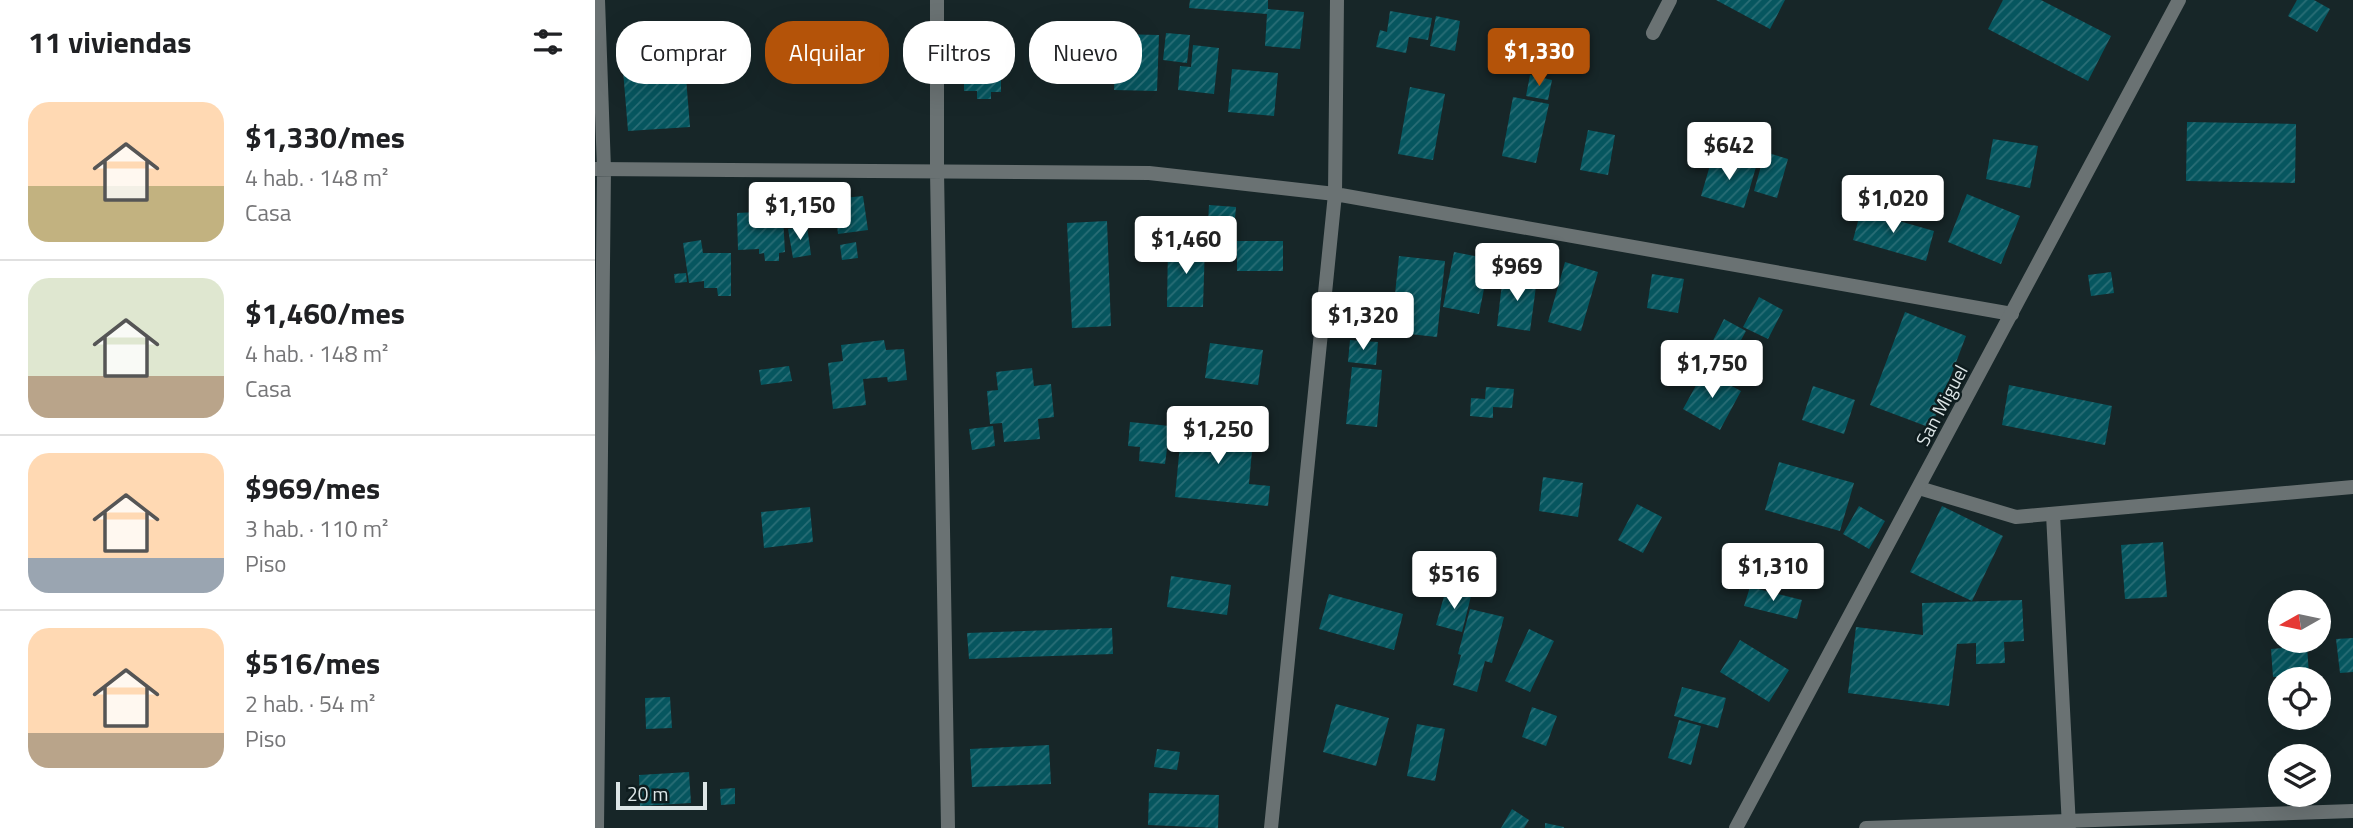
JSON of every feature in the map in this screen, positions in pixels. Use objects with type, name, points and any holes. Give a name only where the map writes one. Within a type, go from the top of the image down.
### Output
[{"type":"street","points":[[597,828],[600,169],[598,0]]},
{"type":"street","points":[[937,0],[937,171],[948,828]]},
{"type":"street","points":[[1271,828],[1335,194],[1337,0]]},
{"type":"street","points":[[1653,33],[1669,0]]},
{"type":"street","name":"San Miguel","points":[[1736,828],[2179,0]]},
{"type":"street","points":[[600,169],[1149,173],[1335,194],[2012,314]]},
{"type":"street","points":[[1919,488],[2016,517],[2353,487]]},
{"type":"street","points":[[2053,514],[2069,824]]},
{"type":"street","points":[[1866,828],[2069,824],[2353,811]]},
{"type":"building","points":[[1190,0],[1268,0],[1268,9],[1304,12],[1300,49],[1265,46],[1267,14],[1189,8]]},
{"type":"building","points":[[1716,0],[1785,0],[1770,29]]},
{"type":"building","points":[[2003,0],[2041,0],[2111,36],[2088,81],[1988,29]]},
{"type":"building","points":[[2297,0],[2314,0],[2330,9],[2317,32],[2288,16]]},
{"type":"building","points":[[1390,11],[1432,18],[1428,40],[1409,37],[1406,53],[1376,47],[1380,30],[1387,32]]},
{"type":"building","points":[[1436,16],[1460,21],[1455,51],[1430,46]]},
{"type":"building","points":[[1166,33],[1190,35],[1187,63],[1163,60]]},
{"type":"building","points":[[1142,35],[1159,35],[1157,91],[1114,90],[1114,84],[1142,84]]},
{"type":"building","points":[[1193,45],[1219,48],[1214,94],[1178,90],[1180,66],[1191,67]]},
{"type":"building","points":[[1232,69],[1278,73],[1274,116],[1228,112]]},
{"type":"building","points":[[1530,75],[1552,80],[1548,100],[1526,96]]},
{"type":"building","points":[[624,84],[687,84],[690,127],[628,131]]},
{"type":"building","points":[[964,84],[1001,84],[1001,92],[991,92],[991,99],[977,99],[977,91],[964,91]]},
{"type":"building","points":[[1410,87],[1445,94],[1433,160],[1398,154]]},
{"type":"building","points":[[1513,97],[1549,104],[1536,163],[1502,156]]},
{"type":"building","points":[[2187,122],[2296,124],[2295,183],[2186,181]]},
{"type":"building","points":[[1588,130],[1615,135],[1608,175],[1580,170]]},
{"type":"building","points":[[1993,139],[2038,146],[2030,188],[1986,179]]},
{"type":"building","points":[[1765,152],[1788,159],[1777,198],[1754,191]]},
{"type":"building","points":[[1713,155],[1756,167],[1744,208],[1701,196]]},
{"type":"building","points":[[1967,194],[2020,216],[2001,264],[1948,242]]},
{"type":"building","points":[[863,196],[868,230],[838,234],[834,199]]},
{"type":"building","points":[[1209,205],[1236,207],[1233,242],[1207,240]]},
{"type":"building","points":[[1861,210],[1934,231],[1926,261],[1853,240]]},
{"type":"building","points":[[757,212],[757,219],[783,218],[785,252],[779,253],[779,261],[765,261],[764,253],[759,254],[759,249],[738,250],[737,213]]},
{"type":"building","points":[[1107,221],[1111,326],[1072,328],[1067,223]]},
{"type":"building","points":[[807,226],[811,255],[793,258],[788,229]]},
{"type":"building","points":[[701,240],[703,253],[731,253],[731,296],[718,296],[717,288],[704,288],[704,281],[689,283],[683,243]]},
{"type":"building","points":[[1237,241],[1283,241],[1283,271],[1237,271]]},
{"type":"building","points":[[856,242],[858,258],[842,260],[840,245]]},
{"type":"building","points":[[1168,244],[1205,245],[1203,307],[1167,307]]},
{"type":"building","points":[[1454,252],[1490,259],[1479,314],[1443,307]]},
{"type":"building","points":[[1399,256],[1445,261],[1437,337],[1391,332]]},
{"type":"building","points":[[1565,262],[1598,272],[1581,331],[1548,322]]},
{"type":"building","points":[[2111,272],[2114,293],[2091,296],[2088,275]]},
{"type":"building","points":[[686,273],[687,282],[675,283],[674,274]]},
{"type":"building","points":[[1652,274],[1684,279],[1678,313],[1647,308]]},
{"type":"building","points":[[1503,275],[1537,279],[1530,331],[1497,326]]},
{"type":"building","points":[[1759,297],[1783,310],[1768,339],[1743,327]]},
{"type":"building","points":[[1905,312],[1966,336],[1931,428],[1870,405]]},
{"type":"building","points":[[1724,319],[1746,331],[1723,373],[1702,362]]},
{"type":"building","points":[[884,340],[886,350],[904,349],[907,380],[888,382],[887,377],[863,379],[866,405],[833,409],[828,363],[843,361],[841,345]]},
{"type":"building","points":[[1350,340],[1378,342],[1376,365],[1348,362]]},
{"type":"building","points":[[1210,343],[1263,350],[1258,385],[1205,378]]},
{"type":"building","points":[[789,366],[792,381],[761,385],[759,370]]},
{"type":"building","points":[[1352,367],[1382,370],[1377,427],[1346,424]]},
{"type":"building","points":[[1032,368],[1034,386],[1051,384],[1054,417],[1038,419],[1040,439],[1004,442],[1002,423],[990,424],[987,391],[998,390],[996,372]]},
{"type":"building","points":[[1704,371],[1741,391],[1720,430],[1683,409]]},
{"type":"building","points":[[2009,385],[2112,406],[2105,445],[2002,425]]},
{"type":"building","points":[[1813,386],[1855,400],[1844,434],[1802,420]]},
{"type":"building","points":[[1486,387],[1514,389],[1512,408],[1493,407],[1493,418],[1470,416],[1471,398],[1485,399]]},
{"type":"building","points":[[1130,422],[1170,426],[1165,464],[1139,461],[1140,447],[1128,446]]},
{"type":"building","points":[[1182,423],[1254,429],[1249,484],[1270,486],[1268,506],[1175,497]]},
{"type":"building","points":[[993,426],[995,446],[972,450],[969,429]]},
{"type":"building","points":[[1779,462],[1854,483],[1840,531],[1765,510]]},
{"type":"building","points":[[1543,477],[1583,483],[1578,517],[1539,511]]},
{"type":"building","points":[[1637,504],[1662,517],[1643,553],[1618,540]]},
{"type":"building","points":[[1859,506],[1885,521],[1869,549],[1843,534]]},
{"type":"building","points":[[1942,506],[2003,536],[1972,601],[1910,572]]},
{"type":"building","points":[[810,507],[813,542],[764,548],[761,512]]},
{"type":"building","points":[[2163,542],[2167,597],[2125,599],[2121,545]]},
{"type":"building","points":[[1171,576],[1231,585],[1227,615],[1167,607]]},
{"type":"building","points":[[1750,587],[1802,600],[1797,619],[1744,606]]},
{"type":"building","points":[[1446,589],[1471,596],[1462,632],[1436,625]]},
{"type":"building","points":[[1329,594],[1403,614],[1394,650],[1319,629]]},
{"type":"building","points":[[2022,600],[2024,641],[2004,642],[2005,663],[1976,664],[1976,643],[1957,644],[1949,706],[1848,693],[1856,627],[1923,635],[1922,603]]},
{"type":"building","points":[[1470,609],[1504,617],[1492,663],[1485,661],[1477,692],[1453,685]]},
{"type":"building","points":[[1112,628],[1113,654],[969,659],[967,633]]},
{"type":"building","points":[[1529,629],[1554,641],[1530,692],[1505,681]]},
{"type":"building","points":[[2353,638],[2353,672],[2340,673],[2336,639]]},
{"type":"building","points":[[1740,640],[1789,670],[1769,702],[1720,672]]},
{"type":"building","points":[[2271,653],[2307,653],[2308,667],[2272,667]]},
{"type":"building","points":[[1682,687],[1726,698],[1718,728],[1674,716]]},
{"type":"building","points":[[670,697],[672,728],[646,729],[645,698]]},
{"type":"building","points":[[1336,704],[1389,718],[1376,766],[1323,752]]},
{"type":"building","points":[[1532,707],[1557,716],[1546,746],[1522,737]]},
{"type":"building","points":[[1679,720],[1701,726],[1691,765],[1668,758]]},
{"type":"building","points":[[1417,724],[1445,729],[1435,781],[1407,776]]},
{"type":"building","points":[[1049,745],[1051,784],[972,787],[970,749]]},
{"type":"building","points":[[1157,749],[1180,752],[1177,770],[1154,767]]},
{"type":"building","points":[[689,772],[691,803],[640,806],[639,775]]},
{"type":"building","points":[[735,788],[735,804],[721,805],[720,789]]},
{"type":"building","points":[[1149,793],[1219,795],[1218,828],[1148,825]]},
{"type":"building","points":[[1512,809],[1529,820],[1524,828],[1501,828]]},
{"type":"building","points":[[1545,823],[1564,827],[1564,828],[1545,828]]}]
